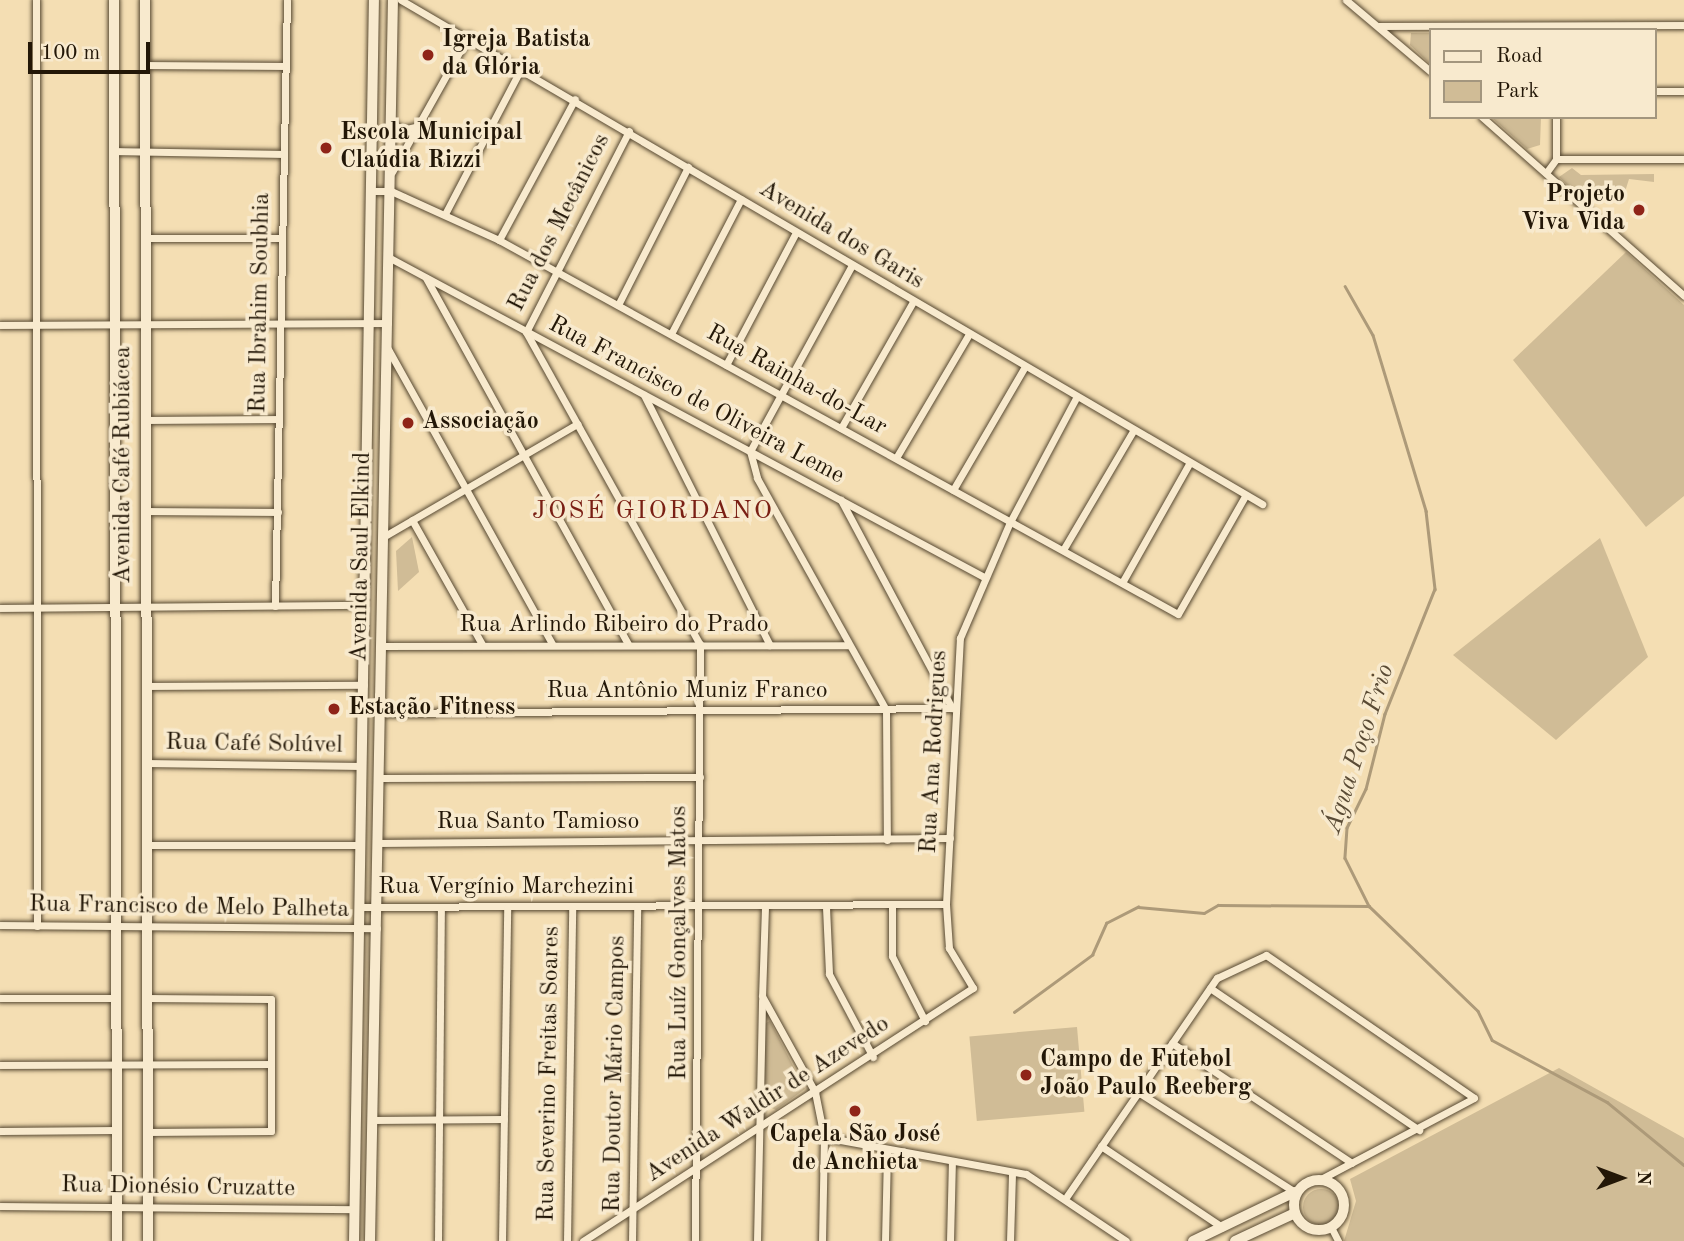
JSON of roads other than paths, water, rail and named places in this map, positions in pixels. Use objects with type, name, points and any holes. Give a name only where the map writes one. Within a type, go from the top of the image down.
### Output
[{"type":"street","points":[[36,0],[37,926]]},
{"type":"street","name":"Avenida Café Rubiácea","points":[[114,0],[117,1241]]},
{"type":"street","name":"Avenida Café Rubiácea","points":[[145,0],[147,420],[144,686],[148,1241]]},
{"type":"street","name":"Rua Ibrahim Soubhia","points":[[275,606],[280,239],[287,0]]},
{"type":"street","name":"Avenida Saul Elkind","points":[[354,1241],[374,0]]},
{"type":"street","name":"Avenida Saul Elkind","points":[[370,1241],[392,172],[393,0]]},
{"type":"street","name":"Avenida dos Garis","points":[[401,0],[469,35],[968,336],[1262,504]]},
{"type":"street","points":[[1346,0],[1428,69]]},
{"type":"street","points":[[1379,26],[1684,25]]},
{"type":"street","points":[[392,172],[421,125],[469,35]]},
{"type":"street","points":[[145,65],[285,66]]},
{"type":"street","points":[[445,214],[522,67]]},
{"type":"street","points":[[1656,91],[1684,91]]},
{"type":"street","points":[[499,240],[575,99]]},
{"type":"street","points":[[1484,119],[1684,296]]},
{"type":"street","points":[[1546,173],[1556,159],[1556,119]]},
{"type":"street","points":[[391,121],[402,130],[421,125]]},
{"type":"street","name":"Rua dos Mecânicos","points":[[526,332],[629,131]]},
{"type":"street","points":[[114,151],[282,154]]},
{"type":"street","points":[[1556,159],[1684,159]]},
{"type":"street","points":[[618,305],[688,167]]},
{"type":"street","points":[[369,191],[391,191]]},
{"type":"street","name":"Rua Rainha-do-Lar","points":[[391,191],[499,240],[559,272],[1010,522],[1124,581],[1178,614],[1245,496]]},
{"type":"street","points":[[671,334],[741,199]]},
{"type":"street","points":[[726,365],[796,232]]},
{"type":"street","points":[[145,238],[280,239]]},
{"type":"street","name":"Rua Francisco de Oliveira Leme","points":[[390,258],[984,577]]},
{"type":"street","points":[[852,265],[750,452],[757,478],[846,645],[886,710],[887,840]]},
{"type":"street","points":[[425,277],[628,644]]},
{"type":"street","points":[[841,428],[913,302]]},
{"type":"street","points":[[0,325],[389,323]]},
{"type":"street","points":[[526,332],[700,645]]},
{"type":"street","points":[[896,458],[968,336]]},
{"type":"street","points":[[388,349],[552,644]]},
{"type":"street","points":[[953,490],[1024,368]]},
{"type":"street","points":[[643,394],[771,645]]},
{"type":"street","name":"Rua Ana Rodrigues","points":[[973,988],[949,948],[946,904],[952,708],[960,638],[984,577],[1010,522],[1076,398]]},
{"type":"street","points":[[147,420],[279,419]]},
{"type":"street","points":[[383,537],[577,424]]},
{"type":"street","points":[[1063,550],[1133,431]]},
{"type":"street","points":[[1124,581],[1189,464]]},
{"type":"street","points":[[841,500],[952,708]]},
{"type":"street","points":[[146,511],[278,512]]},
{"type":"street","points":[[412,520],[482,644]]},
{"type":"street","points":[[0,608],[365,605]]},
{"type":"street","name":"Rua Luíz Gonçalves Matos","points":[[695,1241],[702,908],[699,841],[700,645]]},
{"type":"street","name":"Rua Arlindo Ribeiro do Prado","points":[[381,646],[846,645]]},
{"type":"street","points":[[144,686],[363,685]]},
{"type":"street","name":"Rua Antônio Muniz Franco","points":[[381,713],[952,708]]},
{"type":"street","name":"Rua Café Solúvel","points":[[145,763],[362,766]]},
{"type":"street","points":[[379,778],[700,778]]},
{"type":"street","name":"Rua Santo Tamioso","points":[[378,843],[950,838]]},
{"type":"street","points":[[145,845],[361,845]]},
{"type":"street","name":"Rua Vergínio Marchezini","points":[[360,907],[702,908],[946,904]]},
{"type":"street","points":[[892,906],[892,956],[925,1021]]},
{"type":"street","points":[[438,1241],[441,907]]},
{"type":"street","points":[[757,1241],[765,907]]},
{"type":"street","points":[[826,907],[830,974],[873,1057]]},
{"type":"street","points":[[502,1241],[507,908]]},
{"type":"street","name":"Rua Severino Freitas Soares","points":[[567,1241],[572,908]]},
{"type":"street","name":"Rua Doutor Mário Campos","points":[[632,1241],[637,908]]},
{"type":"street","name":"Rua Francisco de Melo Palheta","points":[[0,925],[146,930],[377,928]]},
{"type":"street","points":[[1067,1196],[1210,988],[1231,968],[1274,956],[1472,1095],[1471,1104],[1193,1241]]},
{"type":"street","name":"Avenida Waldir de Azevedo","points":[[583,1241],[759,1130],[815,1091],[873,1057],[973,988]]},
{"type":"street","points":[[1210,988],[1419,1130]]},
{"type":"street","points":[[762,996],[815,1091],[824,1137],[822,1241]]},
{"type":"street","points":[[0,998],[115,998]]},
{"type":"street","points":[[146,998],[271,999],[271,1131],[147,1132]]},
{"type":"street","points":[[1172,1043],[1352,1163]]},
{"type":"street","points":[[0,1065],[271,1063]]},
{"type":"street","points":[[1138,1092],[1296,1192]]},
{"type":"street","points":[[372,1120],[504,1119]]},
{"type":"street","points":[[0,1131],[116,1130]]},
{"type":"street","points":[[824,1137],[1012,1172],[1067,1196],[1126,1241]]},
{"type":"street","points":[[1101,1146],[1222,1227]]},
{"type":"street","points":[[885,1241],[887,1150]]},
{"type":"street","points":[[950,1241],[952,1161]]},
{"type":"street","points":[[1012,1172],[1012,1239]]},
{"type":"street","points":[[1296,1192],[1295,1213],[1306,1227],[1331,1227],[1342,1215],[1344,1199],[1336,1185],[1321,1179]]},
{"type":"street","points":[[355,1182],[371,1184]]},
{"type":"street","name":"Rua Dionésio Cruzatte","points":[[0,1206],[355,1209]]},
{"type":"street","points":[[1235,1241],[1295,1213]]},
{"type":"street","points":[[1331,1227],[1338,1241]]},
{"type":"waterway","name":"Água Poço Frio","points":[[1345,286],[1373,335],[1426,511],[1435,589],[1385,714],[1366,789],[1347,828],[1345,858],[1369,906],[1478,1011],[1492,1040],[1607,1102],[1684,1165]]},
{"type":"waterway","points":[[1014,1012],[1092,955],[1106,923],[1138,907],[1204,913],[1218,905],[1369,906]]},
{"type":"place","name":"Igreja Batista da Glória","points":[[428,55]]},
{"type":"place","name":"Escola Municipal Claúdia Rizzi","points":[[326,148]]},
{"type":"place","name":"Projeto Viva Vida","points":[[1639,210]]},
{"type":"place","name":"Associação","points":[[408,423]]},
{"type":"place","name":"Estação Fitness","points":[[334,709]]},
{"type":"place","name":"Campo de Futebol João Paulo Reeberg","points":[[1026,1075]]},
{"type":"place","name":"Capela São José de Anchieta","points":[[855,1111]]},
{"type":"district","name":"JOSÉ GIORDANO","points":[[653,512]]}]
